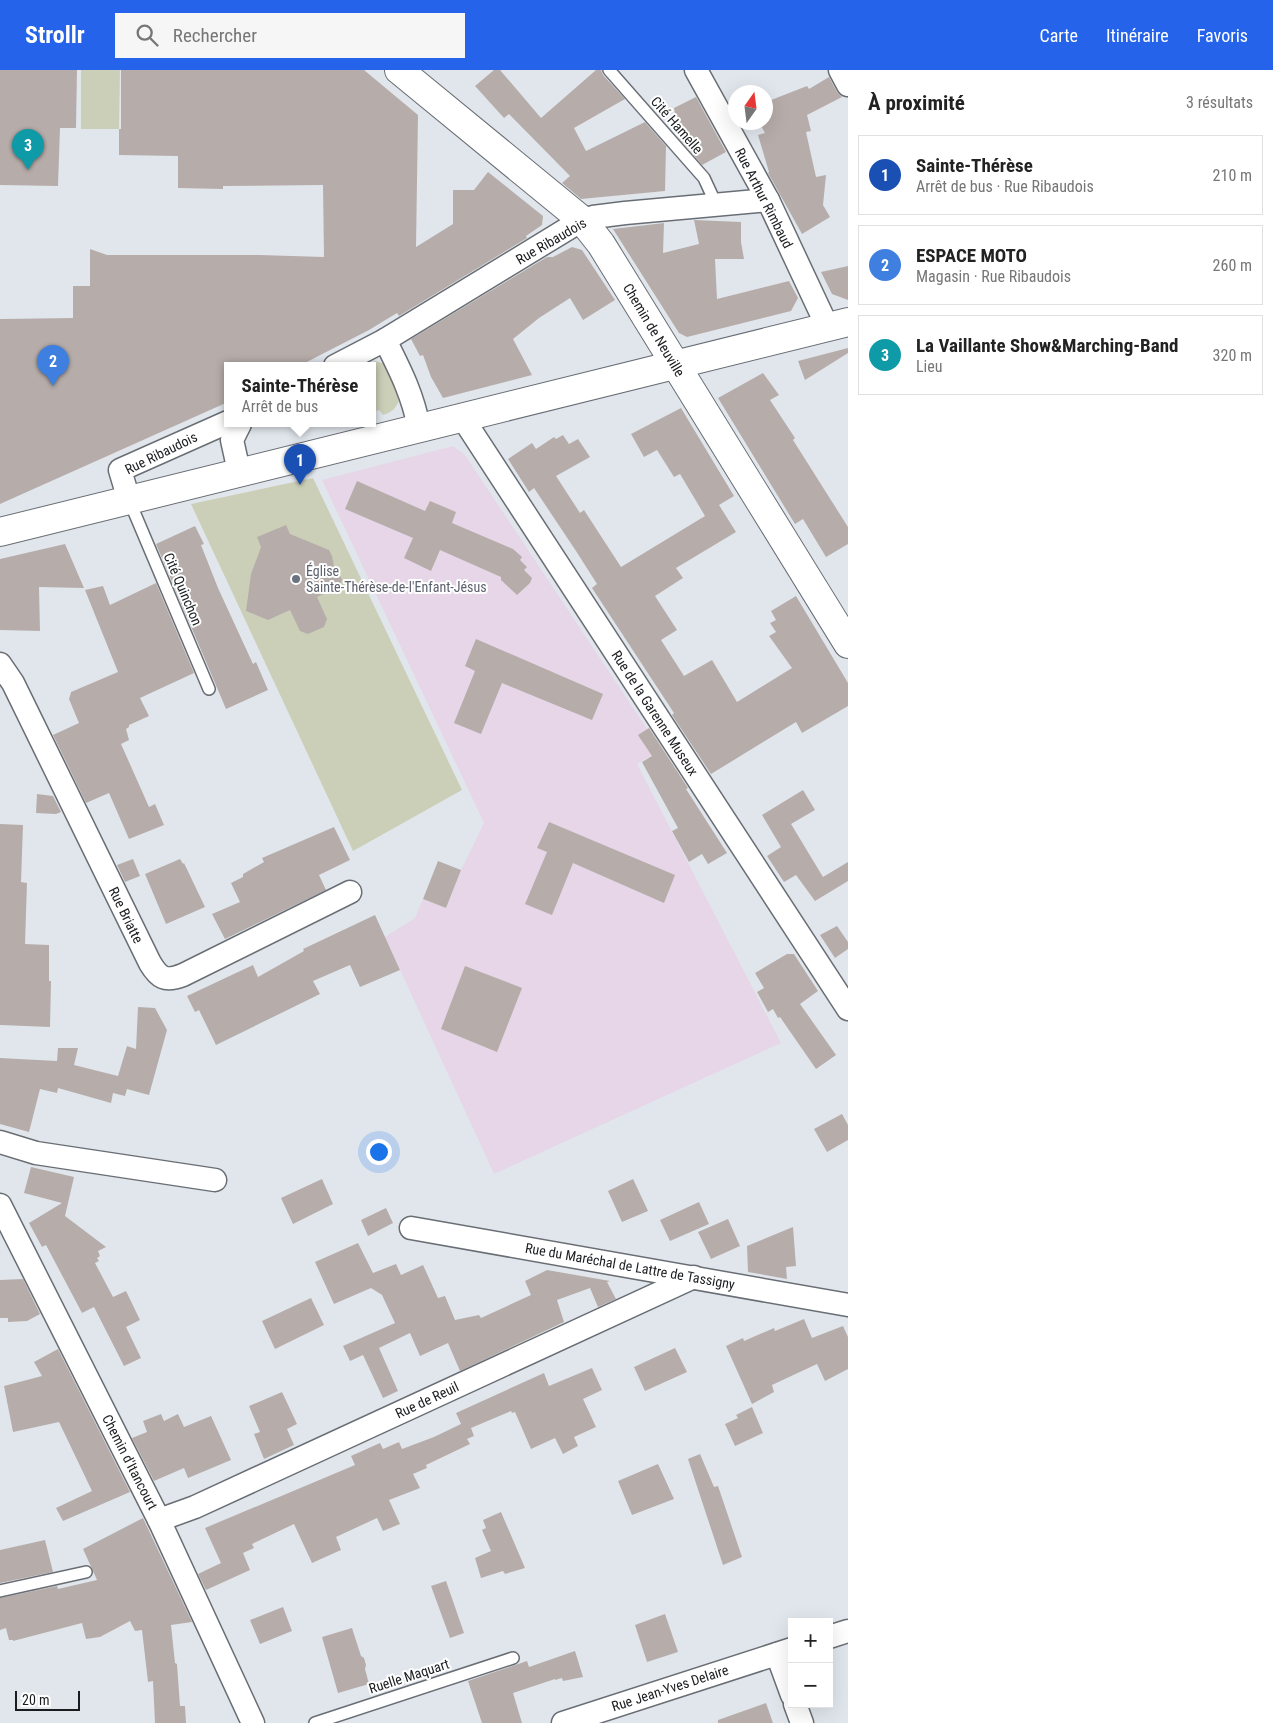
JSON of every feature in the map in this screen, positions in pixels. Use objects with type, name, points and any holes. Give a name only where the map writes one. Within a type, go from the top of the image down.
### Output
[{"type":"main road","name":"Chemin de Neuville","points":[[399,70],[582,220],[601,244],[848,644]]},
{"type":"main road","points":[[0,532],[838,325]]},
{"type":"street","name":"Rue Arthur Rimbaud","points":[[696,70],[838,325]]},
{"type":"street","points":[[840,70],[848,86]]},
{"type":"street","name":"Rue Ribaudois","points":[[343,362],[385,340],[582,220],[593,217],[768,200]]},
{"type":"street","points":[[385,340],[403,375],[419,428]]},
{"type":"street","name":"Rue de la Garenne Museux","points":[[462,417],[848,1009]]},
{"type":"street","name":"Rue Ribaudois","points":[[129,500],[120,470],[224,424]]},
{"type":"street","points":[[238,427],[232,440],[241,472]]},
{"type":"street","name":"Rue Briatte","points":[[0,664],[13,682],[158,976],[165,979],[183,975],[350,892]]},
{"type":"street","points":[[0,1142],[36,1153],[214,1180]]},
{"type":"street","name":"Chemin d'Itancourt","points":[[0,1205],[159,1520],[254,1723]]},
{"type":"street","name":"Rue du Maréchal de Lattre de Tassigny","points":[[411,1228],[848,1305]]},
{"type":"street","name":"Rue de Reuil","points":[[159,1520],[195,1507],[694,1277]]},
{"type":"street","points":[[833,1636],[848,1631]]},
{"type":"street","name":"Rue Jean-Yves Delaire","points":[[563,1723],[784,1651],[788,1673]]},
{"type":"street","points":[[796,1708],[802,1723]]},
{"type":"lane","name":"Cité Hamelle","points":[[609,70],[704,178],[716,204]]},
{"type":"lane","name":"Cité Quinchon","points":[[129,500],[209,689]]},
{"type":"lane","points":[[0,1591],[86,1572]]},
{"type":"lane","name":"Ruelle Maquart","points":[[315,1723],[513,1658]]},
{"type":"shaded area","points":[[453,446],[465,455],[661,750],[637,764],[781,1043],[494,1174],[385,937],[415,918],[423,899],[446,908],[461,870],[484,823],[322,480]]},
{"type":"green space","points":[[81,70],[120,70],[119,129],[81,129]]},
{"type":"green space","points":[[375,361],[385,364],[400,397],[394,409],[383,415],[379,410],[376,411],[376,362],[373,362]]},
{"type":"green space","points":[[313,478],[462,790],[353,851],[191,504]]},
{"type":"building","points":[[0,70],[77,70],[76,128],[60,128],[58,186],[0,185]]},
{"type":"building","points":[[121,70],[364,70],[418,115],[416,247],[453,224],[453,190],[474,190],[488,172],[543,216],[542,225],[526,236],[527,238],[399,316],[397,313],[369,330],[307,362],[224,362],[224,404],[0,504],[0,319],[73,318],[73,286],[90,286],[90,249],[107,255],[324,257],[323,185],[223,186],[223,189],[178,188],[178,156],[119,155],[119,129],[121,129]]},
{"type":"building","points":[[494,70],[500,70],[541,118],[596,70],[601,70],[603,75],[625,99],[574,128],[586,151],[645,122],[666,146],[665,191],[581,199],[562,183],[570,176],[509,114],[504,118],[475,86]]},
{"type":"building","points":[[829,77],[842,97],[807,115],[811,131],[806,132],[816,177],[826,175],[823,205],[830,217],[802,234],[768,173],[758,135],[765,133],[763,130],[773,130],[773,99],[807,86],[809,89]]},
{"type":"building","points":[[696,97],[726,152],[702,165],[679,138],[674,108]]},
{"type":"building","points":[[694,220],[741,222],[741,242],[744,259],[715,259],[717,299],[789,281],[798,298],[791,311],[687,337],[679,333],[613,229],[664,223],[663,253],[699,244]]},
{"type":"building","points":[[572,247],[582,250],[615,300],[583,320],[570,298],[539,318],[513,339],[532,375],[443,398],[431,377],[423,355],[420,356],[411,339],[547,257],[553,257]]},
{"type":"building","points":[[848,266],[848,300],[832,294],[821,272]]},
{"type":"building","points":[[848,348],[848,353],[805,380],[798,361]]},
{"type":"building","points":[[763,373],[779,395],[770,400],[848,527],[848,544],[826,557],[803,519],[795,524],[718,398]]},
{"type":"building","points":[[681,408],[734,496],[719,505],[736,532],[676,568],[683,578],[655,596],[677,630],[661,640],[684,676],[712,660],[737,702],[792,668],[769,636],[776,632],[770,623],[776,620],[771,611],[796,596],[848,683],[848,706],[802,733],[796,722],[711,774],[672,715],[674,713],[592,588],[597,584],[576,551],[534,488],[529,492],[508,459],[532,443],[536,449],[554,437],[556,439],[563,435],[569,444],[578,439],[590,457],[556,476],[580,513],[584,510],[621,567],[705,516],[680,474],[674,477],[657,450],[644,457],[631,434]]},
{"type":"building","points":[[357,481],[425,511],[430,501],[456,512],[452,523],[513,549],[522,557],[520,560],[527,567],[524,570],[532,578],[530,583],[517,595],[501,580],[501,577],[440,550],[431,571],[404,558],[413,538],[345,509]]},
{"type":"building","name":"Église Sainte-Thérèse-de-l'Enfant-Jésus","points":[[286,525],[290,534],[329,550],[335,571],[339,573],[342,580],[339,587],[317,597],[327,619],[324,627],[308,634],[300,631],[290,610],[268,620],[246,611],[251,574],[261,547],[257,537]]},
{"type":"building","points":[[195,526],[204,544],[201,545],[218,588],[253,664],[256,662],[268,690],[226,709],[156,544]]},
{"type":"building","points":[[65,544],[84,588],[39,587],[40,631],[0,630],[0,559]]},
{"type":"building","points":[[156,583],[194,673],[140,698],[149,716],[129,725],[126,729],[129,740],[121,744],[149,807],[155,804],[164,825],[129,839],[109,793],[86,803],[53,735],[79,723],[69,699],[71,692],[118,672],[85,590],[103,586],[110,605]]},
{"type":"building","points":[[476,639],[603,694],[592,720],[502,683],[481,734],[454,723],[475,671],[465,666]]},
{"type":"building","points":[[649,728],[727,853],[708,864],[702,854],[689,862],[672,831],[678,828],[642,762],[652,756],[638,735]]},
{"type":"building","points":[[803,790],[815,810],[791,824],[823,877],[848,862],[848,881],[815,901],[796,875],[784,882],[767,856],[781,847],[762,815]]},
{"type":"building","points":[[37,794],[53,796],[61,812],[56,814],[36,813]]},
{"type":"building","points":[[549,822],[675,875],[664,903],[573,863],[552,915],[525,904],[547,852],[537,848]]},
{"type":"building","points":[[0,824],[23,825],[21,882],[27,883],[25,944],[49,945],[49,981],[51,981],[50,1027],[0,1025]]},
{"type":"building","points":[[334,827],[350,860],[319,875],[326,890],[225,939],[212,914],[240,902],[231,883],[264,862],[262,858]]},
{"type":"building","points":[[133,859],[140,876],[125,882],[117,865]]},
{"type":"building","points":[[180,859],[184,863],[205,907],[166,924],[145,874]]},
{"type":"building","points":[[438,861],[461,870],[446,908],[423,899]]},
{"type":"building","points":[[375,915],[400,970],[360,987],[350,965],[313,981],[320,994],[216,1045],[199,1010],[195,1012],[187,996],[253,965],[258,977],[304,951],[303,949]]},
{"type":"building","points":[[837,926],[848,942],[848,949],[835,958],[820,935]]},
{"type":"building","points":[[787,954],[794,954],[818,991],[800,1004],[836,1055],[816,1069],[780,1017],[778,1018],[773,1009],[768,1012],[757,992],[764,988],[755,973]]},
{"type":"building","points":[[465,966],[522,988],[497,1052],[441,1029]]},
{"type":"building","points":[[138,1007],[155,1008],[167,1030],[149,1095],[127,1089],[125,1096],[113,1093],[111,1103],[58,1088],[57,1093],[40,1089],[29,1132],[0,1124],[0,1058],[57,1061],[58,1048],[78,1048],[74,1065],[118,1076],[127,1046],[136,1049]]},
{"type":"building","points":[[842,1114],[848,1125],[848,1140],[827,1152],[814,1129]]},
{"type":"building","points":[[31,1167],[74,1177],[65,1216],[106,1247],[98,1251],[100,1256],[97,1258],[99,1261],[95,1263],[113,1297],[126,1291],[140,1320],[126,1327],[141,1358],[124,1366],[94,1307],[82,1313],[46,1245],[42,1247],[29,1223],[62,1203],[24,1193]]},
{"type":"building","points":[[322,1179],[333,1204],[293,1224],[281,1198]]},
{"type":"building","points":[[633,1179],[648,1211],[622,1222],[608,1191]]},
{"type":"building","points":[[699,1202],[709,1224],[670,1241],[660,1220]]},
{"type":"building","points":[[386,1208],[393,1223],[368,1236],[361,1220]]},
{"type":"building","points":[[728,1219],[740,1246],[711,1259],[698,1232]]},
{"type":"building","points":[[793,1227],[796,1266],[786,1267],[787,1279],[748,1272],[747,1246]]},
{"type":"building","points":[[358,1243],[373,1273],[396,1264],[401,1275],[423,1265],[438,1298],[445,1296],[455,1320],[479,1315],[481,1318],[531,1295],[525,1281],[547,1270],[610,1281],[607,1282],[616,1299],[598,1307],[590,1288],[557,1300],[564,1322],[460,1371],[448,1343],[420,1356],[410,1333],[379,1348],[398,1391],[383,1398],[363,1355],[350,1361],[343,1346],[395,1323],[382,1295],[371,1288],[334,1304],[315,1262]]},
{"type":"building","points":[[23,1279],[40,1314],[27,1321],[8,1322],[8,1318],[0,1318],[0,1280]]},
{"type":"building","points":[[311,1298],[324,1325],[275,1349],[262,1321]]},
{"type":"building","points":[[804,1319],[812,1338],[843,1326],[848,1337],[848,1369],[825,1381],[817,1364],[772,1385],[774,1392],[752,1404],[726,1346],[743,1338],[744,1341],[774,1328],[775,1331]]},
{"type":"building","points":[[675,1348],[687,1372],[645,1391],[634,1367]]},
{"type":"building","points":[[58,1349],[130,1492],[63,1521],[56,1508],[92,1491],[59,1422],[13,1432],[4,1386],[42,1376],[34,1362]]},
{"type":"building","points":[[592,1368],[602,1390],[583,1399],[596,1427],[574,1437],[578,1446],[563,1454],[555,1438],[531,1449],[515,1412],[512,1413],[511,1411],[471,1428],[474,1436],[467,1439],[470,1444],[426,1465],[427,1468],[413,1474],[420,1488],[389,1500],[400,1524],[383,1531],[377,1518],[336,1537],[341,1550],[312,1563],[294,1524],[252,1544],[254,1548],[243,1553],[250,1570],[206,1590],[198,1574],[221,1563],[205,1528],[355,1465],[351,1456],[380,1443],[383,1449],[399,1442],[402,1449],[434,1437],[461,1424],[456,1413],[544,1373],[549,1386]]},
{"type":"building","points":[[282,1392],[297,1424],[287,1429],[294,1445],[264,1459],[254,1434],[260,1432],[249,1406]]},
{"type":"building","points":[[752,1407],[763,1433],[735,1446],[725,1424],[738,1418],[736,1415]]},
{"type":"building","points":[[161,1414],[164,1421],[178,1414],[184,1427],[211,1416],[231,1460],[188,1478],[184,1468],[154,1481],[132,1438],[147,1432],[143,1421]]},
{"type":"building","points":[[700,1454],[714,1487],[718,1486],[742,1557],[723,1565],[688,1459]]},
{"type":"building","points":[[658,1464],[674,1499],[632,1515],[618,1481]]},
{"type":"building","points":[[501,1512],[525,1568],[505,1574],[503,1571],[481,1578],[475,1558],[491,1551],[482,1530],[486,1528],[483,1520]]},
{"type":"building","points":[[143,1518],[192,1622],[171,1625],[175,1663],[177,1664],[180,1706],[185,1706],[186,1723],[155,1723],[153,1681],[148,1682],[142,1630],[135,1631],[130,1621],[100,1637],[86,1639],[82,1623],[13,1641],[9,1640],[6,1628],[0,1630],[0,1598],[57,1586],[58,1589],[97,1580],[83,1549]]},
{"type":"building","points":[[45,1540],[53,1572],[0,1583],[0,1550]]},
{"type":"building","points":[[446,1581],[464,1633],[450,1638],[431,1586]]},
{"type":"building","points":[[283,1607],[292,1631],[260,1644],[250,1620]]},
{"type":"building","points":[[665,1614],[678,1652],[647,1662],[635,1625]]},
{"type":"building","points":[[352,1628],[361,1656],[364,1658],[369,1684],[338,1693],[322,1637]]},
{"type":"building","points":[[575,1651],[583,1677],[563,1681],[562,1678],[555,1679],[513,1693],[522,1723],[482,1723],[468,1681],[527,1661],[529,1667]]},
{"type":"building","points":[[766,1703],[773,1723],[718,1723],[718,1720]]},
{"type":"place","name":"La Vaillante Show&Marching-Band","points":[[28,170]]},
{"type":"place","name":"ESPACE MOTO","points":[[53,386]]},
{"type":"place","name":"Sainte-Thérèse","points":[[300,485]]},
{"type":"place","name":"Église Sainte-Thérèse-de-l'Enfant-Jésus","points":[[296,579]]}]
